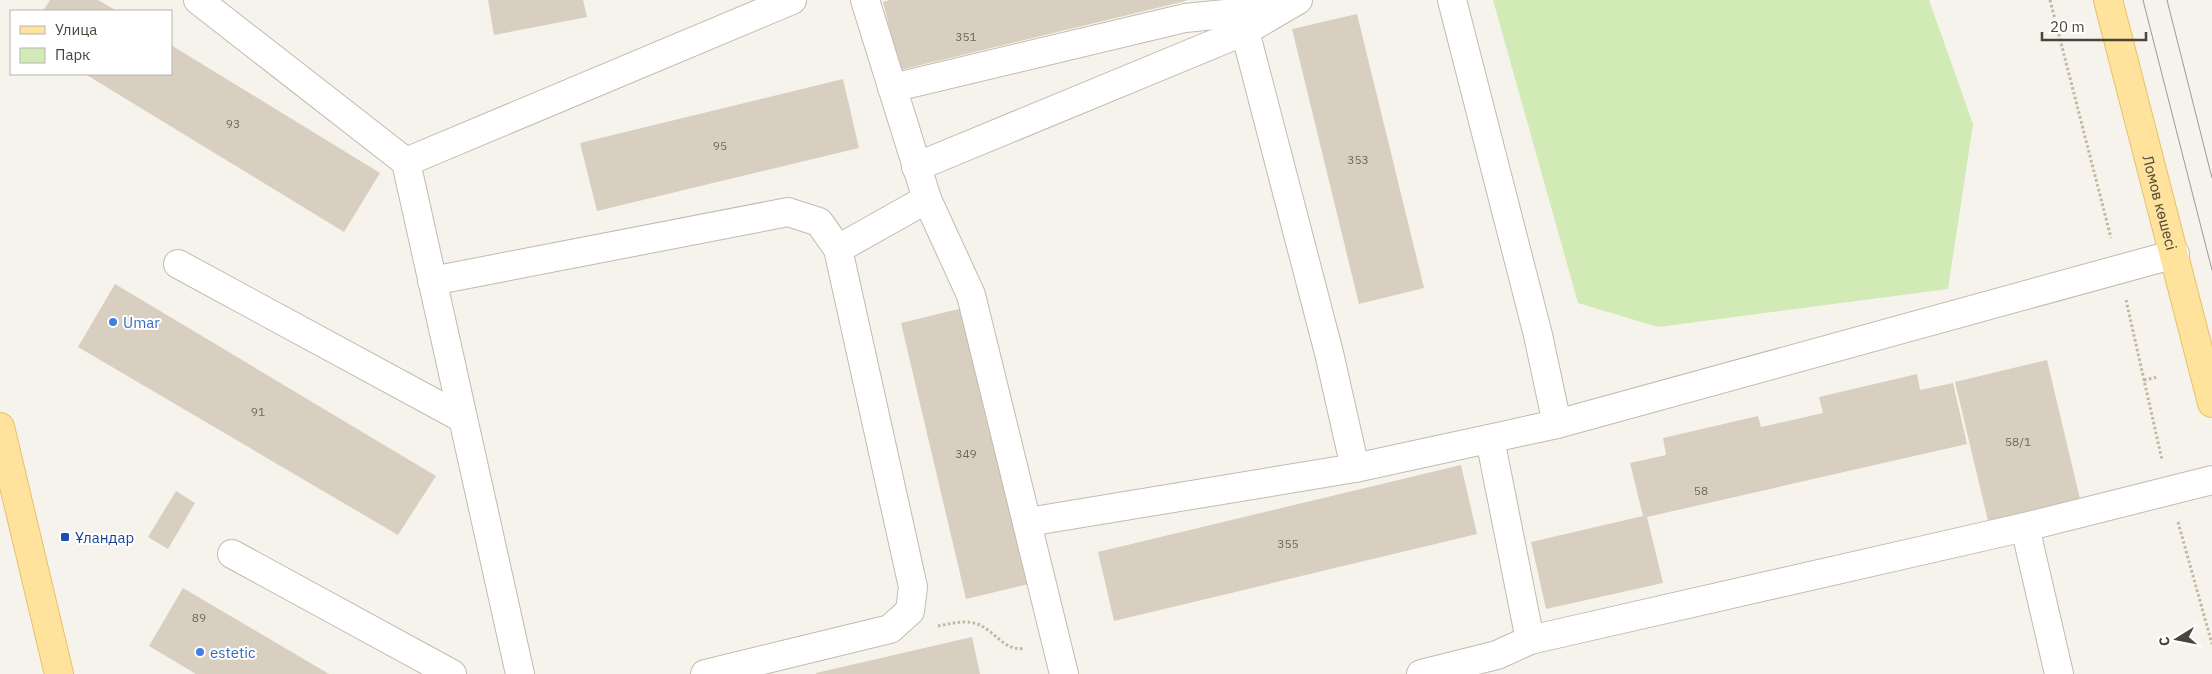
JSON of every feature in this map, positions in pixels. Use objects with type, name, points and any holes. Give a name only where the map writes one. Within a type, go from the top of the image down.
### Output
[{"type":"main road","name":"Ломов көшесі","points":[[2108,0],[2212,403]]},
{"type":"main road","points":[[0,428],[59,674]]},
{"type":"lane","points":[[198,0],[406,162],[520,674]]},
{"type":"lane","points":[[406,162],[792,0]]},
{"type":"lane","points":[[865,0],[927,199],[971,295],[1064,674]]},
{"type":"lane","points":[[1452,0],[1538,335],[1557,424]]},
{"type":"lane","points":[[892,88],[1185,18],[1292,4]]},
{"type":"lane","points":[[916,166],[1245,30],[1292,4]]},
{"type":"lane","points":[[1245,30],[1329,353],[1355,468]]},
{"type":"lane","points":[[838,249],[927,199]]},
{"type":"lane","points":[[432,281],[788,212],[819,222],[838,249],[913,588],[910,611],[890,629],[705,674]]},
{"type":"lane","points":[[1028,522],[1355,468],[1557,424],[2174,254]]},
{"type":"lane","points":[[178,264],[462,418]]},
{"type":"lane","points":[[1490,439],[1530,640]]},
{"type":"lane","points":[[1421,674],[1499,665],[1530,640],[2024,527],[2212,480]]},
{"type":"lane","points":[[2024,527],[2058,674]]},
{"type":"lane","points":[[232,554],[452,674]]},
{"type":"path","points":[[2050,0],[2119,269],[2169,490],[2212,644]]},
{"type":"path","points":[[2144,380],[2158,377]]},
{"type":"path","points":[[890,629],[919,629],[964,621],[976,623],[1010,648],[1018,650],[1056,641]]},
{"type":"green space","points":[[1493,0],[1929,0],[1973,124],[1948,289],[1658,327],[1578,303]]},
{"type":"building","points":[[50,0],[98,0],[115,10],[44,10]]},
{"type":"building","points":[[488,0],[583,0],[587,17],[494,35]]},
{"type":"building","points":[[890,0],[1186,1],[900,70],[883,2]]},
{"type":"building","points":[[1357,14],[1424,288],[1359,304],[1292,29]]},
{"type":"building","points":[[172,46],[380,173],[344,232],[87,75],[172,75]]},
{"type":"building","points":[[843,79],[859,148],[597,211],[580,143]]},
{"type":"building","points":[[115,284],[436,476],[398,535],[78,347]]},
{"type":"building","points":[[967,307],[1033,583],[966,599],[901,323]]},
{"type":"building","points":[[2047,360],[2080,499],[1988,521],[1955,382]]},
{"type":"building","points":[[1917,374],[1920,390],[1953,383],[1967,444],[1647,517],[1663,583],[1546,609],[1531,542],[1643,516],[1630,463],[1666,455],[1663,438],[1758,416],[1761,427],[1823,413],[1819,397]]},
{"type":"building","points":[[1461,465],[1477,534],[1114,621],[1098,552]]},
{"type":"building","points":[[176,491],[195,503],[168,549],[148,537]]},
{"type":"building","points":[[183,588],[329,674],[196,674],[149,646]]},
{"type":"building","points":[[972,637],[980,674],[816,674],[816,673]]},
{"type":"tram line","points":[[2143,0],[2212,270]]},
{"type":"tram line","points":[[2167,0],[2212,178]]},
{"type":"place","name":"Umar","points":[[113,322]]},
{"type":"place","name":"Ұландар","points":[[65,537]]},
{"type":"place","name":"estetic","points":[[200,652]]}]
